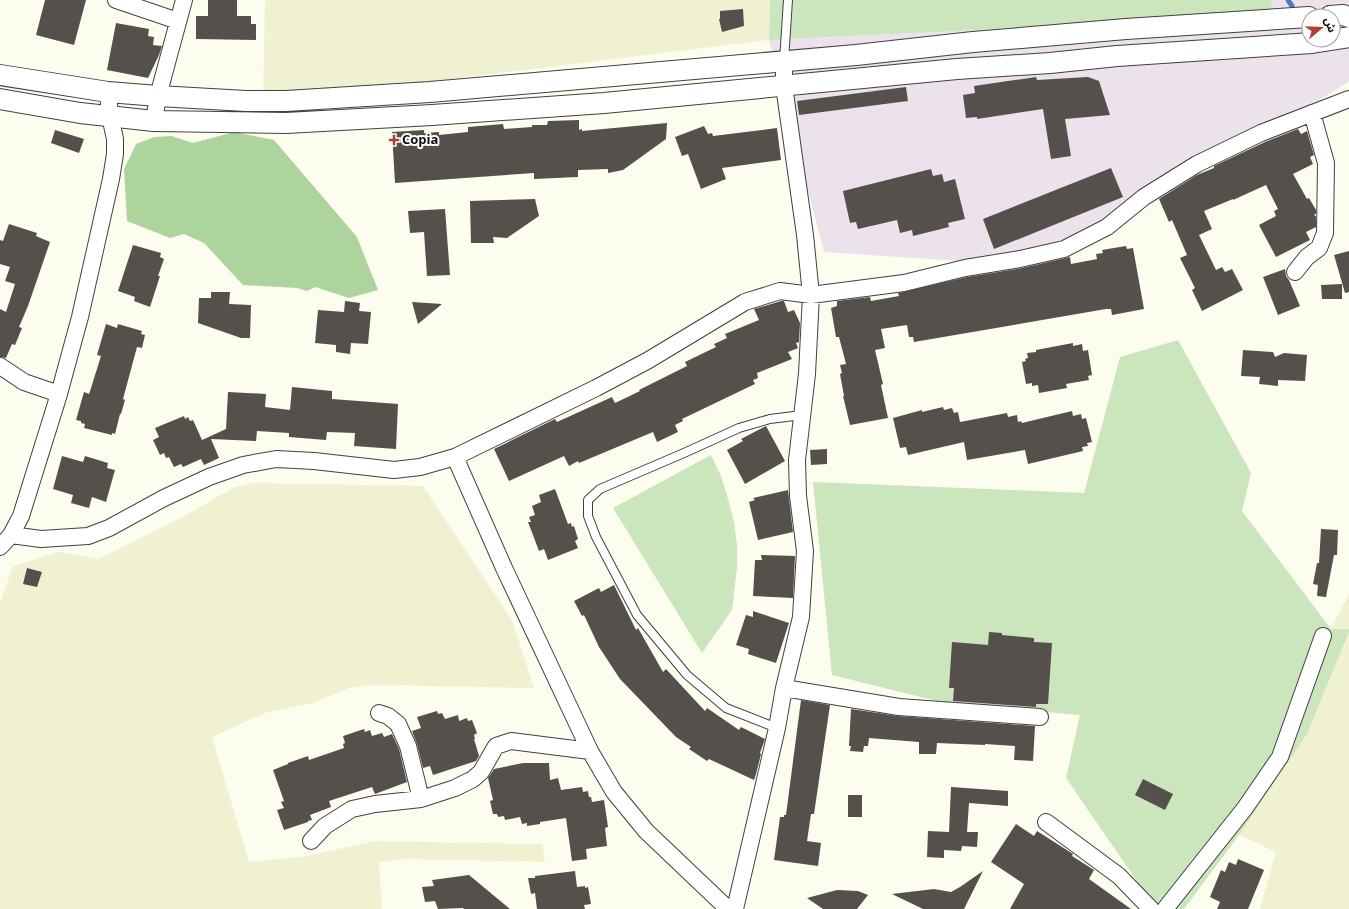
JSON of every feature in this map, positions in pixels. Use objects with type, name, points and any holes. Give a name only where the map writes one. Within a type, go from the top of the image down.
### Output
[{"type":"street","points":[[116,0],[178,21]]},
{"type":"street","points":[[154,121],[158,96],[184,0]]},
{"type":"street","points":[[0,75],[108,92],[158,96],[246,101],[345,98],[784,61],[1118,29],[1301,18]]},
{"type":"street","points":[[0,100],[80,113],[154,121],[286,123],[432,115],[604,102],[957,69],[1312,42],[1349,37]]},
{"type":"street","points":[[735,909],[778,728],[784,688],[801,617],[805,551],[798,496],[797,460],[807,374],[811,294],[805,236],[784,86],[784,61]]},
{"type":"street","points":[[0,547],[11,535],[21,516],[59,394],[80,317],[111,179],[115,154],[114,129],[110,116],[108,92]]},
{"type":"street","points":[[11,535],[41,539],[88,536],[109,528],[164,498],[209,477],[250,464],[276,459],[314,461],[394,470],[420,467],[455,457],[596,388],[647,361],[745,302],[780,291],[811,294],[904,283],[965,268],[1020,259],[1064,249],[1107,227],[1144,197],[1197,164],[1261,133],[1349,99]]},
{"type":"street","points":[[1295,272],[1307,257],[1319,248],[1325,233],[1326,163],[1312,114]]},
{"type":"street","points":[[0,366],[24,382],[59,394]]},
{"type":"street","points":[[455,457],[504,568],[590,751],[614,792],[646,831],[728,909]]},
{"type":"street","points":[[1164,909],[1245,808],[1280,757],[1323,636]]},
{"type":"street","points":[[784,688],[899,707],[1040,717]]},
{"type":"street","points":[[379,713],[388,716],[398,724],[408,746],[421,799]]},
{"type":"street","points":[[311,841],[325,826],[352,809],[375,804],[421,799],[455,788],[474,779],[481,772],[496,746],[511,740],[590,751]]},
{"type":"street","points":[[1046,822],[1119,876],[1151,909]]},
{"type":"lane","points":[[784,61],[788,0]]},
{"type":"lane","points":[[778,728],[726,708],[686,675],[637,615],[596,537],[588,516],[588,500],[600,489],[739,428],[770,419],[802,415]]},
{"type":"shaded area","points":[[1272,0],[1349,0],[1349,81],[1296,116],[1203,157],[1122,222],[990,263],[824,252],[769,40],[1271,16]]},
{"type":"green space","points":[[265,0],[770,0],[769,40],[338,93],[263,104]]},
{"type":"green space","points":[[770,0],[1272,0],[1271,16],[769,40]]},
{"type":"green space","points":[[234,132],[274,140],[357,237],[378,290],[349,298],[315,287],[307,291],[297,288],[243,285],[204,243],[184,234],[170,238],[127,221],[124,169],[136,144],[154,137],[172,136],[193,143]]},
{"type":"green space","points":[[1178,340],[1251,473],[1242,511],[1331,629],[1349,629],[1349,632],[1307,734],[1239,835],[1184,909],[1156,909],[1066,778],[1080,715],[945,703],[832,675],[813,482],[1084,493],[1120,357]]},
{"type":"green space","points":[[711,455],[721,476],[734,522],[737,545],[737,567],[732,610],[702,653],[613,508]]},
{"type":"green space","points":[[252,483],[423,486],[512,620],[534,688],[371,685],[349,688],[313,703],[265,713],[212,737],[249,862],[301,857],[376,841],[542,844],[545,862],[405,859],[379,862],[382,909],[0,909],[0,603],[13,566],[59,552],[98,559],[179,519],[235,487]]},
{"type":"green space","points":[[1349,594],[1349,629],[1331,629]]},
{"type":"green space","points":[[1349,632],[1349,909],[1260,909],[1276,852],[1239,835],[1307,734]]},
{"type":"building","points":[[45,0],[86,0],[74,45],[36,35]]},
{"type":"building","points":[[208,0],[237,0],[237,16],[251,16],[251,24],[256,24],[256,40],[196,39],[196,16],[208,16]]},
{"type":"building","points":[[743,9],[744,26],[722,32],[719,19],[720,11]]},
{"type":"building","points":[[116,23],[149,29],[148,36],[154,37],[153,45],[162,46],[148,78],[107,70]]},
{"type":"building","points":[[1036,77],[1037,80],[1088,77],[1099,81],[1110,115],[1065,119],[1071,156],[1051,159],[1043,109],[977,119],[977,117],[966,118],[963,95],[975,93],[974,86]]},
{"type":"building","points":[[906,87],[908,101],[799,115],[797,101]]},
{"type":"building","points":[[579,120],[579,130],[582,129],[582,131],[667,123],[666,139],[623,170],[608,173],[608,169],[578,170],[578,177],[534,179],[534,173],[395,183],[392,132],[424,130],[424,133],[439,132],[439,135],[468,132],[468,127],[503,124],[504,129],[532,127],[532,125],[547,125],[548,121]]},
{"type":"building","points":[[704,126],[708,134],[712,133],[713,136],[777,128],[781,160],[722,168],[726,179],[701,189],[688,154],[682,156],[675,137]]},
{"type":"building","points":[[1298,129],[1301,134],[1307,131],[1314,155],[1310,157],[1313,164],[1293,174],[1307,199],[1309,198],[1316,210],[1316,214],[1314,214],[1316,217],[1316,227],[1306,232],[1310,240],[1276,257],[1259,225],[1276,216],[1274,211],[1278,209],[1266,185],[1204,211],[1212,229],[1199,235],[1216,270],[1222,267],[1225,272],[1232,269],[1243,290],[1202,311],[1192,290],[1195,288],[1180,258],[1187,255],[1172,220],[1169,222],[1159,199],[1197,175],[1214,168],[1214,166],[1265,142]]},
{"type":"building","points":[[55,130],[84,139],[79,153],[51,143]]},
{"type":"building","points":[[1111,168],[1123,197],[994,249],[983,219]]},
{"type":"building","points":[[931,169],[933,176],[942,174],[944,182],[955,179],[965,219],[948,223],[949,227],[913,236],[912,230],[900,233],[897,220],[858,229],[856,222],[850,223],[843,191]]},
{"type":"building","points":[[535,199],[539,216],[507,238],[493,237],[494,243],[471,243],[470,201]]},
{"type":"building","points":[[445,209],[450,275],[427,276],[424,232],[410,233],[408,211]]},
{"type":"building","points":[[9,224],[37,233],[36,236],[50,242],[28,306],[19,327],[22,328],[15,345],[12,344],[6,358],[0,357],[0,309],[6,312],[15,284],[5,281],[10,267],[0,264],[0,240],[3,241]]},
{"type":"building","points":[[133,245],[161,253],[160,257],[164,259],[150,307],[134,301],[135,297],[118,291]]},
{"type":"building","points":[[1126,246],[1127,249],[1133,248],[1144,309],[1112,315],[1111,309],[1106,309],[914,342],[913,337],[909,337],[907,325],[881,329],[885,348],[875,350],[883,384],[881,385],[888,418],[850,425],[843,396],[840,374],[842,373],[840,365],[846,364],[839,337],[836,337],[831,308],[837,306],[837,301],[870,297],[871,301],[899,296],[898,293],[967,277],[1022,268],[1070,257],[1071,264],[1097,259],[1096,254],[1103,253],[1102,250]]},
{"type":"building","points":[[1349,251],[1349,292],[1345,293],[1334,255]]},
{"type":"building","points":[[1285,269],[1286,276],[1300,306],[1278,315],[1263,277]]},
{"type":"building","points":[[1342,284],[1342,299],[1322,299],[1321,285]]},
{"type":"building","points":[[211,292],[230,292],[229,304],[251,305],[250,338],[241,338],[198,323],[199,298],[211,298]]},
{"type":"building","points":[[345,301],[360,303],[359,311],[371,312],[368,344],[351,343],[350,354],[336,352],[336,345],[315,343],[318,310],[344,312]]},
{"type":"building","points":[[784,301],[788,312],[794,310],[800,323],[799,342],[796,343],[798,348],[788,352],[792,359],[757,373],[758,378],[753,380],[755,384],[682,419],[683,421],[675,425],[678,432],[657,442],[653,432],[579,463],[578,461],[569,466],[564,456],[509,481],[494,449],[555,419],[557,422],[612,397],[615,403],[640,391],[639,390],[687,366],[685,362],[716,347],[714,344],[727,338],[725,334],[759,320],[754,309]]},
{"type":"building","points":[[412,302],[442,304],[418,324]]},
{"type":"building","points":[[106,324],[117,328],[118,324],[142,331],[141,334],[145,335],[142,348],[137,347],[123,399],[125,400],[115,434],[112,433],[112,435],[84,428],[85,424],[76,420],[84,392],[89,394],[101,356],[97,355]]},
{"type":"building","points":[[1073,343],[1073,346],[1082,344],[1083,351],[1088,350],[1092,375],[1088,376],[1089,380],[1066,384],[1067,388],[1039,393],[1038,385],[1032,386],[1032,383],[1026,384],[1022,362],[1026,361],[1025,359],[1028,358],[1027,353]]},
{"type":"building","points":[[1243,350],[1273,352],[1275,357],[1284,353],[1307,355],[1305,381],[1278,380],[1278,386],[1259,384],[1260,377],[1241,376]]},
{"type":"building","points":[[292,387],[332,391],[332,399],[398,404],[396,449],[354,446],[355,433],[327,432],[326,440],[289,437],[289,433],[257,431],[256,441],[211,439],[219,458],[204,465],[201,459],[183,467],[181,464],[174,467],[169,457],[166,458],[164,453],[160,455],[153,440],[159,437],[155,428],[184,416],[185,419],[188,417],[190,421],[193,420],[202,440],[226,429],[228,392],[266,394],[265,407],[290,410]]},
{"type":"building","points":[[943,407],[944,410],[952,408],[954,413],[958,412],[960,422],[1007,413],[1008,417],[1017,415],[1018,422],[1021,421],[1022,423],[1072,411],[1073,416],[1081,414],[1082,419],[1086,418],[1092,442],[1087,443],[1088,446],[1082,447],[1083,451],[1028,464],[1025,450],[967,460],[964,442],[908,455],[906,447],[900,448],[893,418],[922,410],[922,412]]},
{"type":"building","points":[[766,426],[785,461],[745,484],[727,450],[743,441],[741,439]]},
{"type":"building","points":[[827,449],[827,464],[811,465],[810,450]]},
{"type":"building","points":[[62,456],[83,462],[85,456],[108,463],[107,468],[115,470],[106,502],[92,497],[89,508],[71,503],[73,495],[53,489]]},
{"type":"building","points":[[555,489],[568,524],[571,523],[572,527],[574,526],[578,539],[575,541],[578,548],[548,560],[544,549],[539,551],[528,522],[531,522],[529,517],[535,515],[532,506],[541,502],[539,495]]},
{"type":"building","points":[[788,490],[793,532],[758,540],[749,502],[755,500],[753,498]]},
{"type":"building","points":[[1321,529],[1338,530],[1337,555],[1334,555],[1326,597],[1317,596],[1318,585],[1313,584],[1317,563],[1319,563]]},
{"type":"building","points":[[761,555],[795,556],[793,598],[753,596],[755,560],[762,560]]},
{"type":"building","points":[[27,568],[42,572],[37,587],[23,584]]},
{"type":"building","points":[[614,585],[636,630],[638,628],[663,672],[666,669],[705,711],[707,708],[739,730],[741,727],[765,739],[760,753],[754,780],[709,759],[707,761],[689,749],[691,747],[676,737],[620,679],[599,647],[584,615],[582,616],[574,601],[599,588],[601,592]]},
{"type":"building","points":[[753,611],[789,623],[776,663],[748,654],[749,649],[736,645],[746,615],[753,617]]},
{"type":"building","points":[[989,632],[1002,633],[1002,635],[1034,638],[1034,642],[1052,643],[1048,704],[1036,704],[1036,707],[953,701],[954,688],[949,688],[952,642],[988,645]]},
{"type":"building","points":[[801,700],[830,705],[814,814],[811,814],[807,841],[821,843],[818,866],[774,860],[780,817],[784,817],[784,815],[786,815]]},
{"type":"building","points":[[851,709],[898,716],[1035,726],[1033,761],[1014,760],[1015,746],[985,744],[937,743],[936,754],[919,754],[919,742],[869,738],[868,746],[864,746],[863,752],[850,751]]},
{"type":"building","points":[[437,711],[438,714],[442,713],[445,719],[458,715],[459,721],[467,718],[468,721],[472,720],[477,733],[474,735],[474,739],[479,756],[476,761],[433,775],[430,766],[423,768],[412,731],[421,728],[417,717]]},
{"type":"building","points":[[364,729],[365,732],[370,730],[372,736],[382,733],[384,737],[392,734],[399,749],[407,782],[375,794],[372,787],[329,801],[331,807],[310,815],[312,820],[284,830],[277,810],[284,808],[281,802],[284,801],[273,770],[308,756],[309,760],[344,748],[343,744],[345,743],[343,736]]},
{"type":"building","points":[[523,763],[549,763],[550,780],[558,778],[561,790],[582,787],[583,792],[588,791],[592,802],[604,800],[608,827],[605,828],[607,846],[586,849],[587,859],[572,861],[566,818],[540,822],[540,824],[527,826],[527,823],[522,824],[520,817],[505,820],[504,816],[498,817],[497,814],[493,814],[490,801],[493,800],[488,778],[494,769]]},
{"type":"building","points":[[1143,779],[1173,794],[1165,810],[1135,795]]},
{"type":"building","points":[[951,787],[1008,791],[1008,806],[969,803],[967,832],[978,832],[977,847],[962,846],[961,851],[944,850],[944,858],[927,857],[928,831],[949,832]]},
{"type":"building","points":[[848,795],[862,795],[862,817],[848,817]]},
{"type":"building","points":[[1016,824],[1034,836],[1037,831],[1073,854],[1072,856],[1094,870],[1089,879],[1131,909],[1010,909],[1024,884],[991,862]]},
{"type":"building","points":[[1238,859],[1264,870],[1248,909],[1217,909],[1220,902],[1210,897],[1221,870],[1225,872],[1229,862],[1236,865]]},
{"type":"building","points":[[575,871],[577,887],[588,887],[591,904],[584,905],[585,909],[537,909],[535,893],[531,894],[528,878]]},
{"type":"building","points":[[983,871],[964,909],[923,909],[892,894],[934,889],[951,892]]},
{"type":"building","points":[[469,875],[510,909],[438,909],[435,901],[425,902],[422,887],[434,886],[432,880]]},
{"type":"building","points":[[837,890],[858,891],[868,895],[857,909],[823,909],[807,898]]},
{"type":"waterway","points":[[1288,0],[1292,6]]},
{"type":"place","name":"Copia","points":[[394,140]]}]
